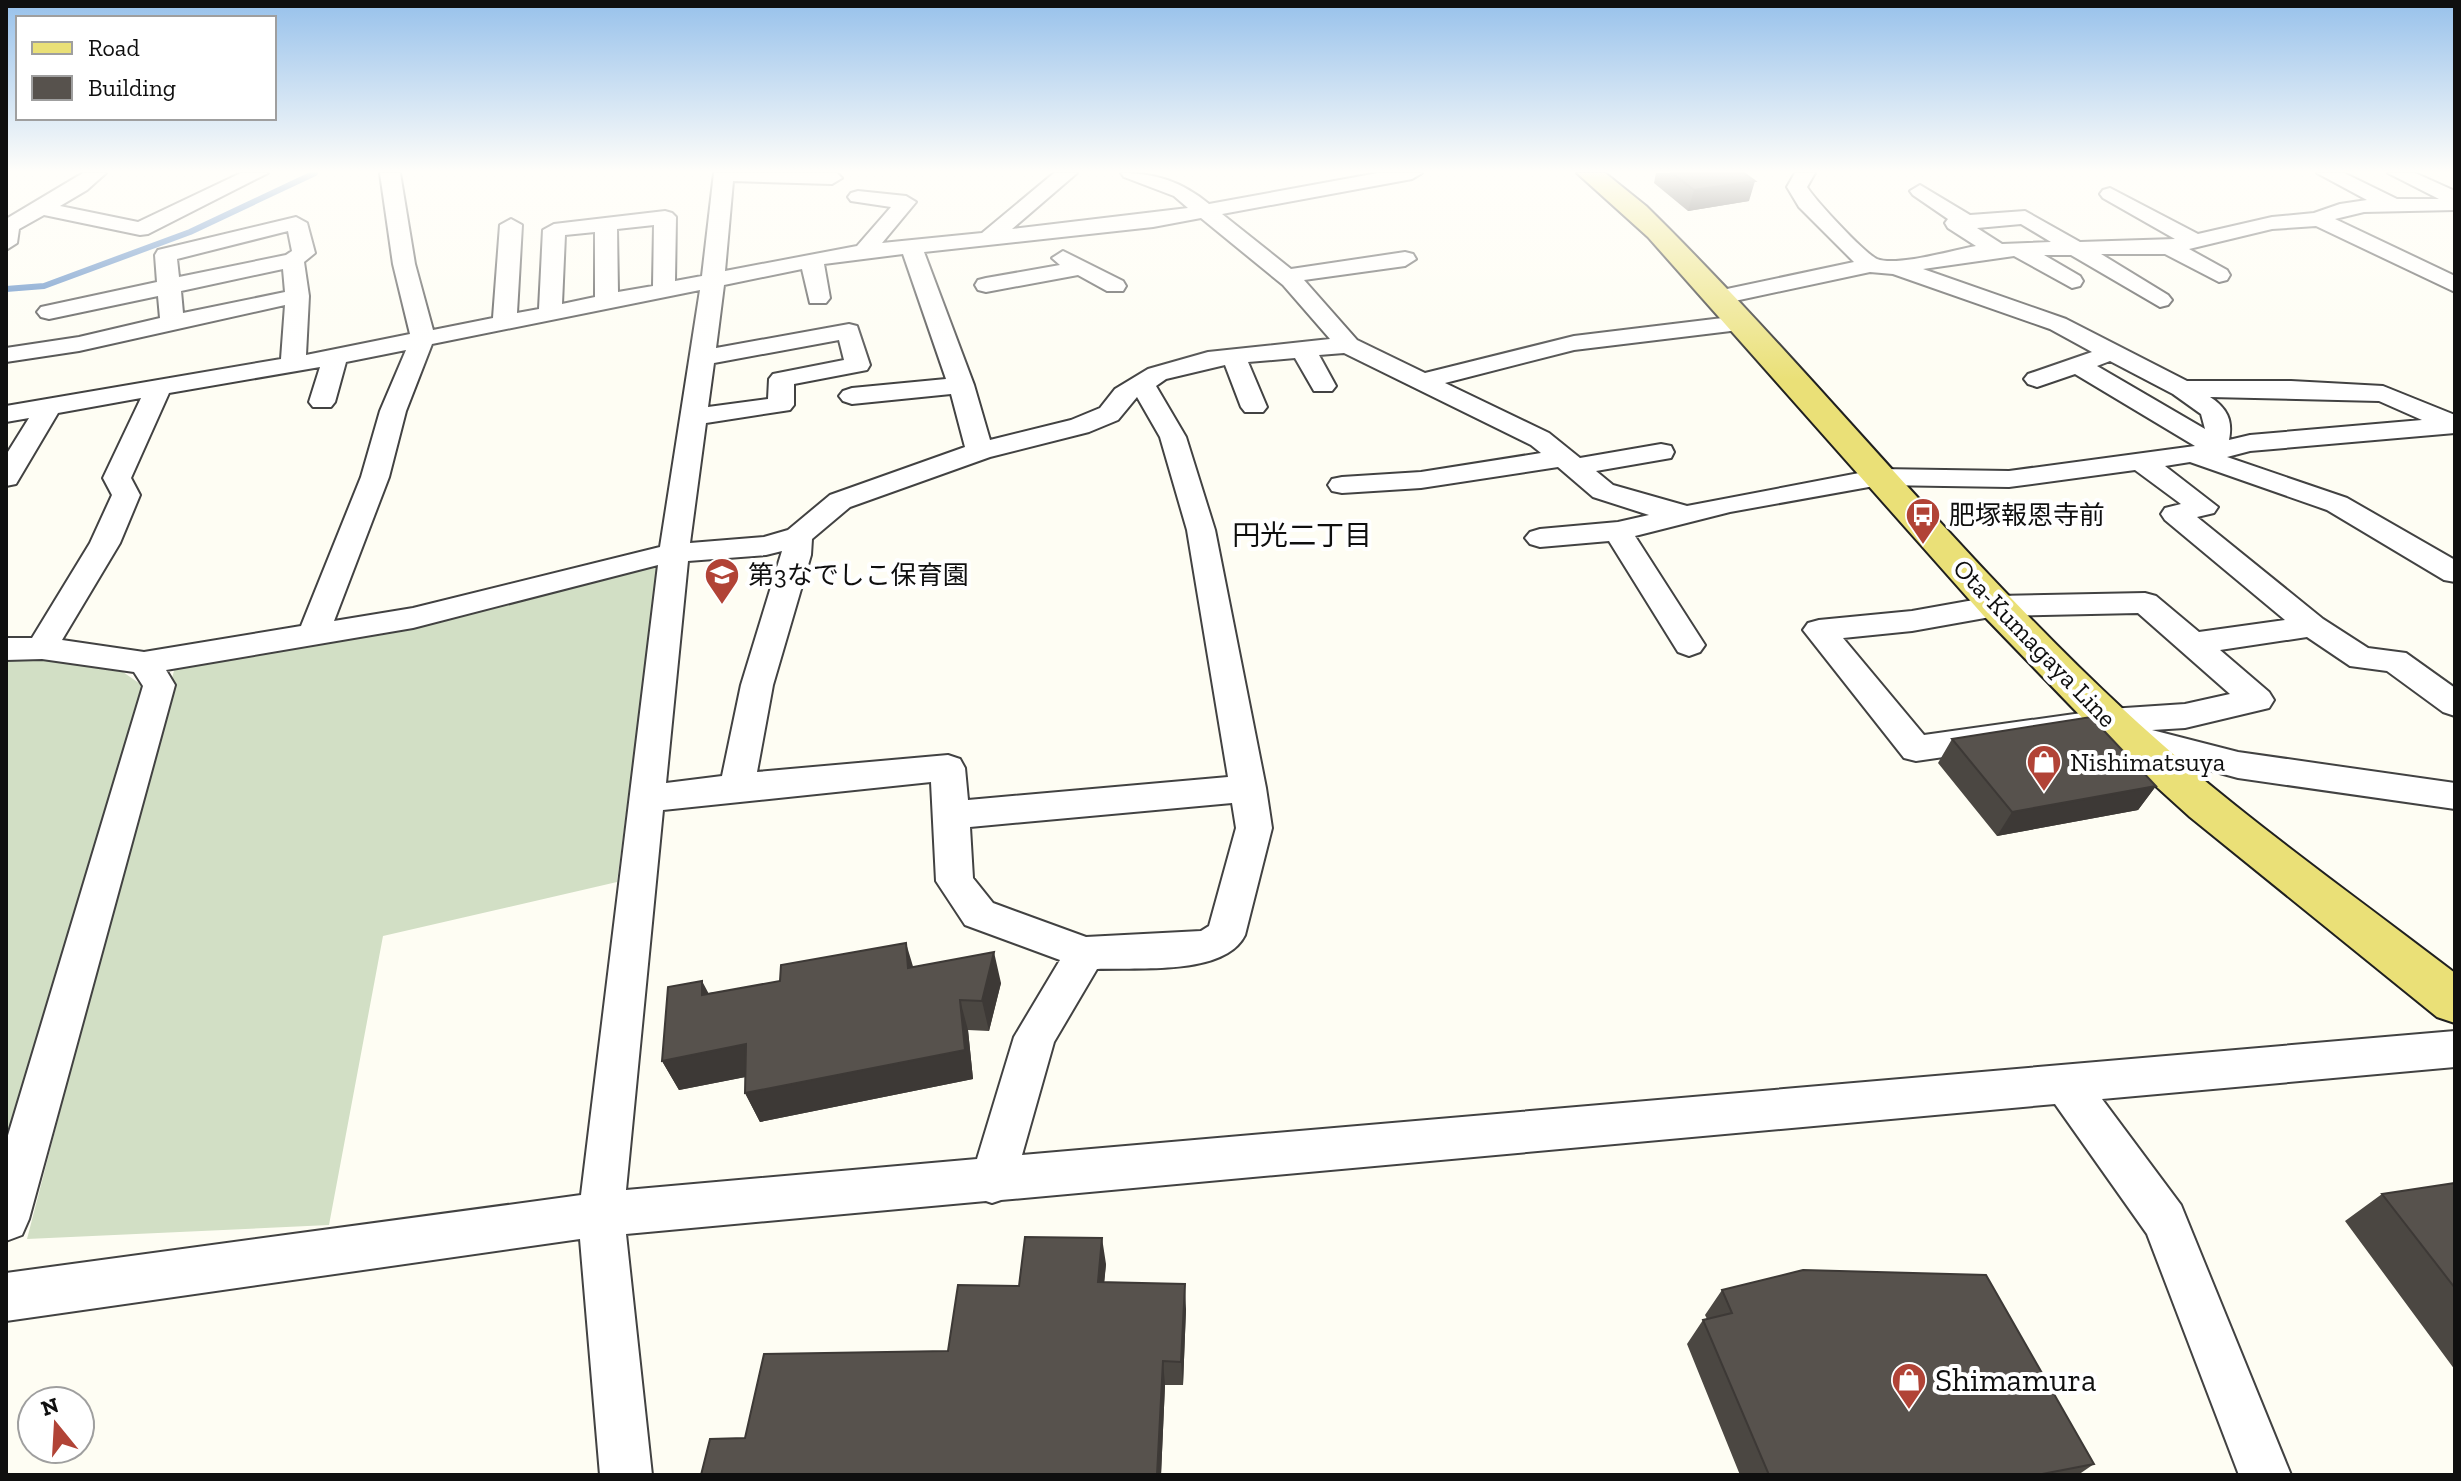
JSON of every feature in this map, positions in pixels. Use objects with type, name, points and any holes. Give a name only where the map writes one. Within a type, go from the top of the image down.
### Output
[{"type":"main road","name":"Ota-Kumagaya Line","points":[[1665,242],[1996,606],[2118,728],[2206,805],[2455,1002]]},
{"type":"street","points":[[172,322],[166,255],[218,242]]},
{"type":"street","points":[[49,312],[293,260],[304,253],[301,242]]},
{"type":"street","points":[[314,633],[375,477],[393,411],[423,338],[401,242]]},
{"type":"street","points":[[505,322],[510,242]]},
{"type":"street","points":[[550,313],[553,242]]},
{"type":"street","points":[[606,242],[607,302]]},
{"type":"street","points":[[664,290],[665,242]]},
{"type":"street","points":[[626,1475],[601,1214],[674,553],[717,242]]},
{"type":"street","points":[[863,252],[872,242]]},
{"type":"street","points":[[6,414],[293,365],[812,261],[953,242]]},
{"type":"street","points":[[1050,242],[1055,252],[1115,286]]},
{"type":"street","points":[[1242,242],[1286,276],[1348,345],[1540,439],[1603,491],[1659,509],[1690,514]]},
{"type":"street","points":[[1846,242],[1870,265]]},
{"type":"street","points":[[1992,242],[2072,281]]},
{"type":"street","points":[[2063,242],[2160,300]]},
{"type":"street","points":[[1419,382],[1574,343],[1727,311],[1870,265],[1895,267],[2007,250],[2069,246],[2169,247],[2186,242]]},
{"type":"street","points":[[2367,242],[2455,285]]},
{"type":"street","points":[[911,247],[961,385],[980,451]]},
{"type":"street","points":[[2169,247],[2219,275]]},
{"type":"street","points":[[1286,276],[1405,259]]},
{"type":"street","points":[[293,260],[297,296],[293,365]]},
{"type":"street","points":[[812,261],[818,298]]},
{"type":"street","points":[[1895,267],[2058,324],[2182,389],[2212,410],[2219,424],[2216,440],[2222,450]]},
{"type":"street","points":[[986,285],[1082,268]]},
{"type":"street","points":[[6,355],[79,344],[297,296]]},
{"type":"street","points":[[694,417],[781,405],[782,379],[858,365],[849,331],[700,358]]},
{"type":"street","points":[[6,649],[42,648],[144,663],[413,618],[619,564],[674,553],[766,546],[798,536],[840,501],[980,451],[1109,414],[1124,394],[1157,374],[1208,359],[1348,345]]},
{"type":"street","points":[[1303,349],[1323,386]]},
{"type":"street","points":[[2037,379],[2112,354]]},
{"type":"street","points":[[322,402],[335,357]]},
{"type":"street","points":[[1234,357],[1254,407]]},
{"type":"street","points":[[2077,365],[2222,450]]},
{"type":"street","points":[[646,799],[737,787],[948,768],[955,881],[979,914],[1086,953],[1208,947],[1226,935],[1254,828],[1248,788],[1201,530],[1173,437],[1142,384]]},
{"type":"street","points":[[852,396],[961,385]]},
{"type":"street","points":[[2182,389],[2291,389],[2383,394],[2455,424]]},
{"type":"street","points":[[42,648],[105,543],[126,495],[117,478],[158,390]]},
{"type":"street","points":[[6,478],[48,407]]},
{"type":"street","points":[[1540,538],[1618,531],[1880,477],[2009,479],[2222,450],[2250,443],[2455,424]]},
{"type":"street","points":[[1342,485],[1421,480],[1661,452]]},
{"type":"street","points":[[2193,454],[2337,504],[2455,573]]},
{"type":"street","points":[[2140,461],[2204,507],[2175,514],[2312,626],[2361,658],[2395,661],[2455,704]]},
{"type":"street","points":[[1618,531],[1689,645]]},
{"type":"street","points":[[737,787],[757,685],[796,555],[798,536]]},
{"type":"street","points":[[2145,603],[2192,644],[2257,700],[2118,728],[1916,749],[1819,630],[1912,621],[1996,606],[2145,603]]},
{"type":"street","points":[[2192,644],[2312,626]]},
{"type":"street","points":[[6,1219],[159,685],[144,663]]},
{"type":"street","points":[[2118,728],[2238,765],[2455,796]]},
{"type":"street","points":[[949,815],[1248,788]]},
{"type":"street","points":[[992,1182],[1035,1037],[1086,953]]},
{"type":"street","points":[[6,1297],[601,1214],[992,1182],[2455,1049]]},
{"type":"street","points":[[2066,1084],[2165,1221],[2265,1475]]},
{"type":"green space","points":[[659,563],[617,882],[383,936],[329,1225],[27,1239],[176,663]]},
{"type":"green space","points":[[25,657],[123,672],[146,688],[6,1186],[6,658]]},
{"type":"building","points":[[2091,717],[2156,786],[2012,812],[1952,739]]},
{"type":"building","points":[[906,943],[908,968],[994,952],[982,1001],[960,1000],[965,1050],[745,1093],[746,1044],[662,1061],[668,987],[702,981],[702,995],[780,981],[781,965]]},
{"type":"building","points":[[2455,1183],[2455,1288],[2382,1194]]},
{"type":"building","points":[[1025,1237],[1102,1238],[1098,1282],[1185,1284],[1181,1362],[1163,1361],[1157,1475],[701,1475],[710,1439],[745,1438],[764,1354],[948,1351],[958,1285],[1019,1286]]},
{"type":"building","points":[[1803,1270],[1986,1275],[2094,1464],[2037,1475],[1769,1475],[1703,1320],[1732,1313],[1722,1290]]},
{"type":"waterway","points":[[6,289],[44,286],[163,242]]},
{"type":"place","name":"肥塚報恩寺前","points":[[1923,546]]},
{"type":"place","name":"第3なでしこ保育園","points":[[722,606]]},
{"type":"place","name":"Nishimatsuya","points":[[2044,793]]},
{"type":"place","name":"Shimamura","points":[[1909,1411]]},
{"type":"district","name":"円光二丁目","points":[[1302,535]]}]
